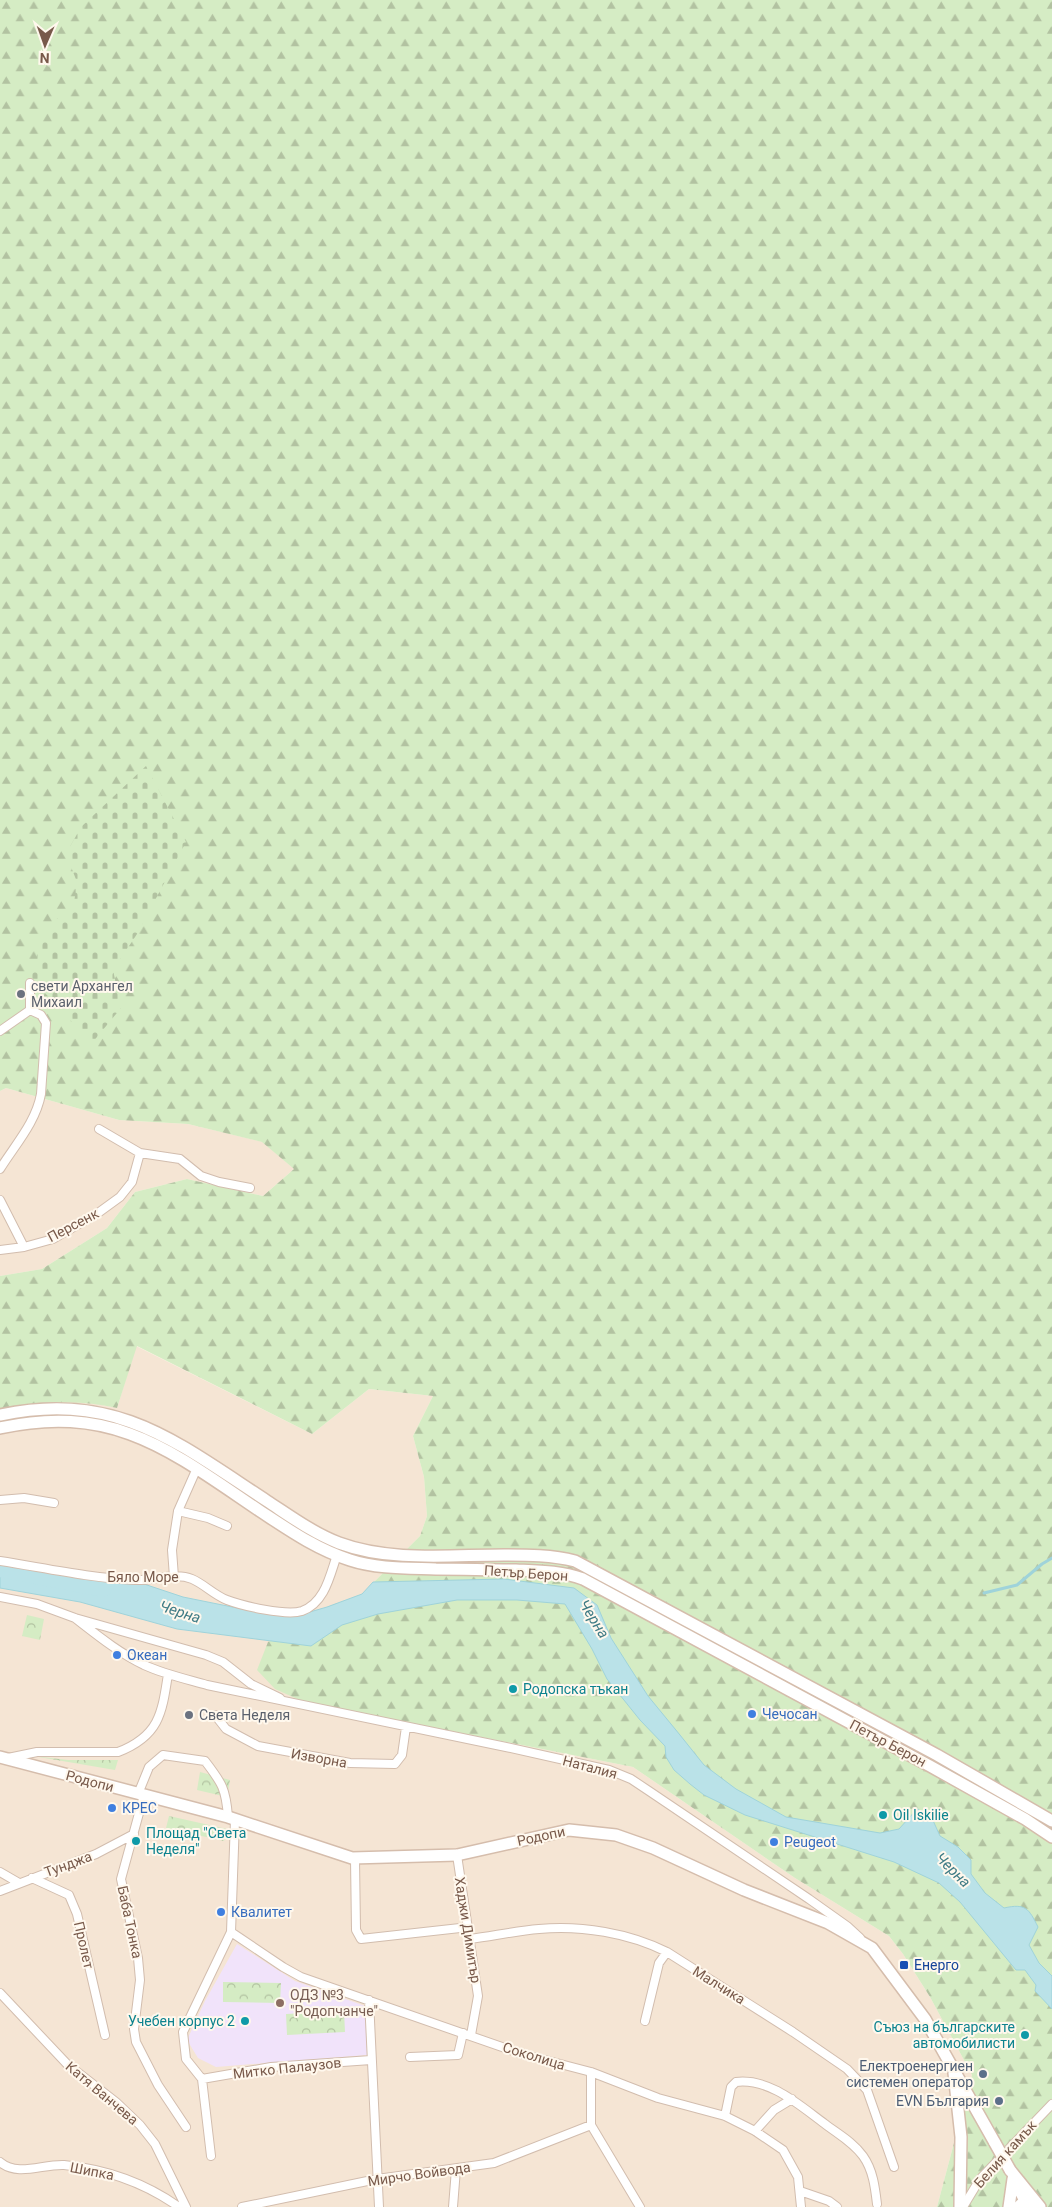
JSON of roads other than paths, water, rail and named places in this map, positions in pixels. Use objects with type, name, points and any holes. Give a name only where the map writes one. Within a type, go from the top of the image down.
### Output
[{"type":"main road","name":"Петър Берон","points":[[0,1415],[49,1408],[75,1409],[108,1415],[138,1424],[180,1445],[306,1526],[332,1540],[351,1546],[400,1554],[531,1556],[562,1558],[575,1562],[937,1755],[1052,1821]]},
{"type":"main road","name":"Петър Берон","points":[[0,1428],[33,1421],[54,1420],[100,1425],[141,1438],[197,1468],[302,1539],[352,1561],[400,1568],[547,1571],[583,1579],[930,1766],[1025,1819],[1052,1837]]},
{"type":"main road","name":"Родопи","points":[[3,1758],[231,1819],[355,1859],[457,1855],[569,1830],[616,1835],[653,1848],[744,1890],[828,1923],[872,1948],[925,2019],[1030,2204]]},
{"type":"main road","points":[[953,2066],[961,2137],[962,2207]]},
{"type":"main road","points":[[1009,2207],[1012,2174]]},
{"type":"street","points":[[30,983],[30,1010]]},
{"type":"street","points":[[0,1031],[30,1010]]},
{"type":"street","points":[[0,1169],[21,1138],[40,1104],[46,1023],[41,1015],[30,1010]]},
{"type":"street","points":[[99,1129],[140,1153],[180,1159],[201,1176],[219,1182],[250,1188]]},
{"type":"street","name":"Персенк","points":[[0,1250],[24,1247],[53,1239],[98,1213],[120,1196],[132,1182],[140,1153]]},
{"type":"street","points":[[0,1201],[24,1247]]},
{"type":"street","points":[[174,1577],[172,1550],[178,1511],[197,1468]]},
{"type":"street","points":[[0,1500],[24,1498],[54,1503]]},
{"type":"street","points":[[178,1511],[208,1518],[227,1526]]},
{"type":"street","name":"Бяло Море","points":[[0,1561],[97,1577],[134,1580],[174,1577],[190,1578],[227,1600],[290,1612],[302,1611],[314,1603],[324,1591],[337,1555]]},
{"type":"street","name":"Наталия","points":[[0,1597],[37,1604],[76,1618],[210,1656],[223,1662],[252,1684],[289,1702]]},
{"type":"street","name":"Наталия","points":[[76,1618],[101,1638],[134,1659],[168,1674],[238,1693],[289,1702],[600,1768],[631,1779],[847,1926],[872,1948]]},
{"type":"street","points":[[3,1758],[37,1752],[118,1752],[126,1749],[145,1738],[161,1714],[168,1674]]},
{"type":"street","name":"Изворна","points":[[215,1715],[226,1729],[258,1746],[350,1763],[395,1764],[402,1755],[406,1727]]},
{"type":"street","name":"Баба Тонка","points":[[186,2127],[158,2085],[136,2042],[134,2029],[140,1980],[138,1958],[121,1879],[134,1834],[141,1794],[149,1767],[163,1755],[205,1761],[221,1781],[231,1819],[231,1932]]},
{"type":"street","name":"Тунджа","points":[[0,1891],[96,1854],[134,1834]]},
{"type":"street","name":"Хаджи Димитър","points":[[457,1855],[478,1996],[471,2035]]},
{"type":"street","points":[[355,1859],[356,1930],[361,1938],[468,1927]]},
{"type":"street","points":[[0,1872],[19,1883]]},
{"type":"street","name":"Пролет","points":[[32,1878],[69,1895],[72,1901],[77,1914],[105,2035]]},
{"type":"street","name":"Малчика","points":[[470,1939],[540,1929],[579,1930],[616,1934],[646,1942],[666,1952],[848,2069],[867,2090],[894,2167]]},
{"type":"street","points":[[212,2156],[202,2079],[186,2059],[183,2032],[231,1932]]},
{"type":"street","name":"Соколица","points":[[231,1932],[282,1967],[301,1977],[522,2054],[591,2072],[658,2098],[726,2116],[755,2131],[783,2150],[798,2177],[801,2207]]},
{"type":"street","points":[[645,2021],[659,1963],[666,1952]]},
{"type":"street","name":"Катя Ванчева","points":[[0,1993],[67,2064],[117,2103],[140,2125],[155,2144],[186,2207]]},
{"type":"street","points":[[369,2000],[379,2207]]},
{"type":"street","points":[[410,2057],[458,2054],[462,2033]]},
{"type":"street","name":"Митко Палаузов","points":[[202,2079],[272,2067],[371,2060]]},
{"type":"street","points":[[591,2072],[591,2125],[640,2207]]},
{"type":"street","points":[[726,2116],[731,2086],[736,2082],[757,2084],[775,2090],[792,2099],[851,2142],[864,2157],[873,2176],[877,2204]]},
{"type":"street","points":[[755,2131],[774,2110],[792,2099]]},
{"type":"street","name":"Белия камък","points":[[962,2207],[980,2179],[1052,2104]]},
{"type":"street","name":"Мирчо Войвода","points":[[242,2207],[377,2179],[456,2170],[494,2163],[591,2125]]},
{"type":"street","name":"Шипка","points":[[0,2162],[13,2169],[62,2165],[108,2173],[162,2195],[179,2207]]},
{"type":"street","points":[[453,2207],[456,2170]]},
{"type":"street","points":[[800,2191],[829,2201],[836,2207]]},
{"type":"water","points":[[0,1574],[67,1587],[91,1580],[135,1581],[183,1597],[262,1613],[296,1616],[362,1594],[373,1582],[504,1579],[574,1588],[597,1605],[611,1638],[648,1696],[704,1765],[736,1789],[786,1817],[880,1833],[899,1829],[917,1809],[931,1816],[940,1836],[958,1847],[971,1860],[971,1874],[985,1893],[1004,1908],[1022,1907],[1032,1916],[1038,1927],[1029,1945],[1039,1963],[1052,1976],[1052,2009],[1035,1991],[1036,1985],[1025,1970],[1016,1970],[960,1902],[939,1883],[894,1862],[745,1815],[704,1795],[690,1784],[674,1770],[666,1757],[665,1746],[640,1720],[607,1679],[592,1649],[565,1604],[517,1600],[457,1600],[378,1614],[342,1625],[311,1646],[177,1629],[80,1602],[0,1588]]},
{"type":"waterway","points":[[984,1593],[1017,1585],[1052,1558]]},
{"type":"waterway","name":"Черна","points":[[0,1568],[103,1588]]},
{"type":"place","name":"свети Архангел Михаил","points":[[21,994]]},
{"type":"place","name":"Океан","points":[[117,1655]]},
{"type":"place","name":"Родопска тъкан","points":[[513,1689]]},
{"type":"place","name":"Чечосан","points":[[752,1714]]},
{"type":"place","name":"Света Неделя","points":[[189,1715]]},
{"type":"place","name":"КРЕС","points":[[112,1808]]},
{"type":"place","name":"Oil Iskilie","points":[[883,1815]]},
{"type":"place","name":"Площад \"Света Неделя\"","points":[[136,1841]]},
{"type":"place","name":"Peugeot","points":[[774,1842]]},
{"type":"place","name":"Квалитет","points":[[221,1912]]},
{"type":"place","name":"Енерго","points":[[904,1965]]},
{"type":"place","name":"ОДЗ №3 \"Родопчанче\"","points":[[280,2003]]},
{"type":"place","name":"Учебен корпус 2","points":[[245,2021]]},
{"type":"place","name":"Съюз на българските автомобилисти","points":[[1025,2035]]},
{"type":"place","name":"Електроенергиен системен оператор","points":[[983,2074]]},
{"type":"place","name":"EVN България","points":[[999,2101]]}]
